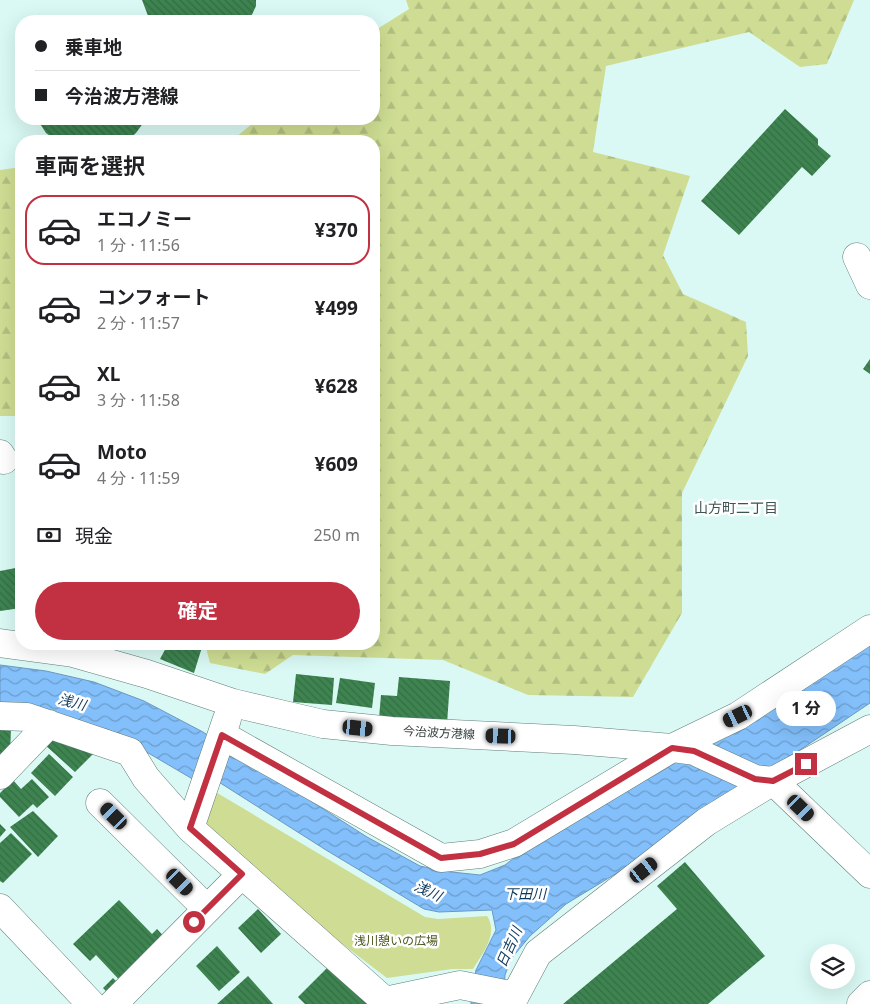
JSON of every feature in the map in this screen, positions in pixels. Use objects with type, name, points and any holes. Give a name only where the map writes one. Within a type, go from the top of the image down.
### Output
[{"type":"street","points":[[857,258],[870,285]]},
{"type":"street","points":[[222,735],[441,858],[480,854],[514,844],[683,750],[870,629]]},
{"type":"street","name":"今治波方港線","points":[[0,643],[15,645]]},
{"type":"street","name":"今治波方港線","points":[[51,650],[73,653],[147,674],[233,703],[323,724],[392,731],[574,740],[683,750],[764,780],[870,874]]},
{"type":"street","points":[[190,828],[233,703]]},
{"type":"street","points":[[0,716],[26,717],[130,752],[146,778],[190,828],[385,1001],[460,985],[515,999],[538,953],[706,822],[764,780],[870,729]]},
{"type":"street","points":[[0,775],[49,724]]},
{"type":"street","points":[[100,803],[207,909]]},
{"type":"street","points":[[113,1004],[242,874]]},
{"type":"street","points":[[0,908],[91,1004]]},
{"type":"street","points":[[861,1004],[870,994]]},
{"type":"green space","points":[[406,0],[854,0],[827,64],[800,67],[749,32],[606,66],[593,152],[690,176],[663,255],[683,294],[746,322],[748,356],[682,493],[682,613],[633,697],[528,695],[443,660],[293,655],[265,674],[210,663],[207,650],[380,650],[380,135],[238,135],[251,125],[380,125],[380,27],[409,9]]},
{"type":"green space","points":[[15,168],[15,416],[0,416],[0,170]]},
{"type":"green space","name":"浅川憩いの広場","points":[[214,791],[425,917],[438,919],[487,916],[491,930],[490,937],[485,950],[473,969],[452,969],[387,978],[277,894],[198,823]]},
{"type":"water","points":[[870,636],[870,703],[800,750],[715,800],[635,862],[566,904],[530,936],[511,959],[505,975],[503,1004],[471,1004],[476,970],[496,930],[492,910],[439,912],[424,909],[214,779],[196,781],[138,747],[0,710],[0,665],[46,671],[94,682],[144,701],[203,732],[367,837],[420,866],[442,871],[480,875],[505,865],[527,848],[598,803],[657,774],[731,728]]},
{"type":"building","points":[[142,0],[256,0],[256,6],[252,15],[148,15]]},
{"type":"building","points":[[785,109],[818,139],[818,145],[831,156],[812,176],[802,167],[739,235],[701,201]]},
{"type":"building","points":[[41,125],[142,125],[134,135],[49,135]]},
{"type":"building","points":[[870,359],[870,374],[863,369]]},
{"type":"building","points":[[15,568],[15,609],[0,611],[0,571]]},
{"type":"building","points":[[165,650],[201,650],[194,673],[160,659]]},
{"type":"building","points":[[296,674],[334,678],[332,705],[293,702]]},
{"type":"building","points":[[399,677],[450,681],[447,724],[379,718],[381,695],[397,696]]},
{"type":"building","points":[[340,678],[375,683],[372,708],[336,703]]},
{"type":"building","points":[[0,728],[11,728],[10,756],[0,756]]},
{"type":"building","points":[[58,729],[93,754],[75,772],[44,744]]},
{"type":"building","points":[[49,754],[73,777],[55,796],[31,773]]},
{"type":"building","points":[[32,779],[49,797],[37,808],[33,804],[19,817],[0,797],[0,793],[13,780],[21,789]]},
{"type":"building","points":[[33,811],[58,836],[38,857],[10,827]]},
{"type":"building","points":[[0,824],[6,830],[0,837]]},
{"type":"building","points":[[11,833],[32,854],[3,883],[0,881],[0,843]]},
{"type":"building","points":[[685,862],[765,956],[708,1004],[563,1004],[677,909],[657,886]]},
{"type":"building","points":[[119,900],[152,934],[157,929],[170,943],[125,986],[96,955],[90,961],[73,944]]},
{"type":"building","points":[[258,909],[281,934],[261,953],[238,928]]},
{"type":"building","points":[[217,946],[240,972],[219,991],[196,966]]},
{"type":"building","points":[[329,966],[369,1004],[305,1004],[298,997]]},
{"type":"building","points":[[248,976],[273,1004],[217,1004]]},
{"type":"building","points":[[113,978],[123,988],[113,998],[103,988]]},
{"type":"district","name":"山方町二丁目","points":[[736,508]]},
{"type":"route","points":[[194,922],[242,874],[190,828],[222,735],[441,858],[480,854],[514,844],[672,748],[694,751],[755,779],[773,781],[806,764]]},
{"type":"water label","name":"浅川","points":[[72,702]]},
{"type":"water label","name":"浅川","points":[[428,891]]},
{"type":"water label","name":"下田川","points":[[525,894]]},
{"type":"water label","name":"日吉川","points":[[509,947]]}]
